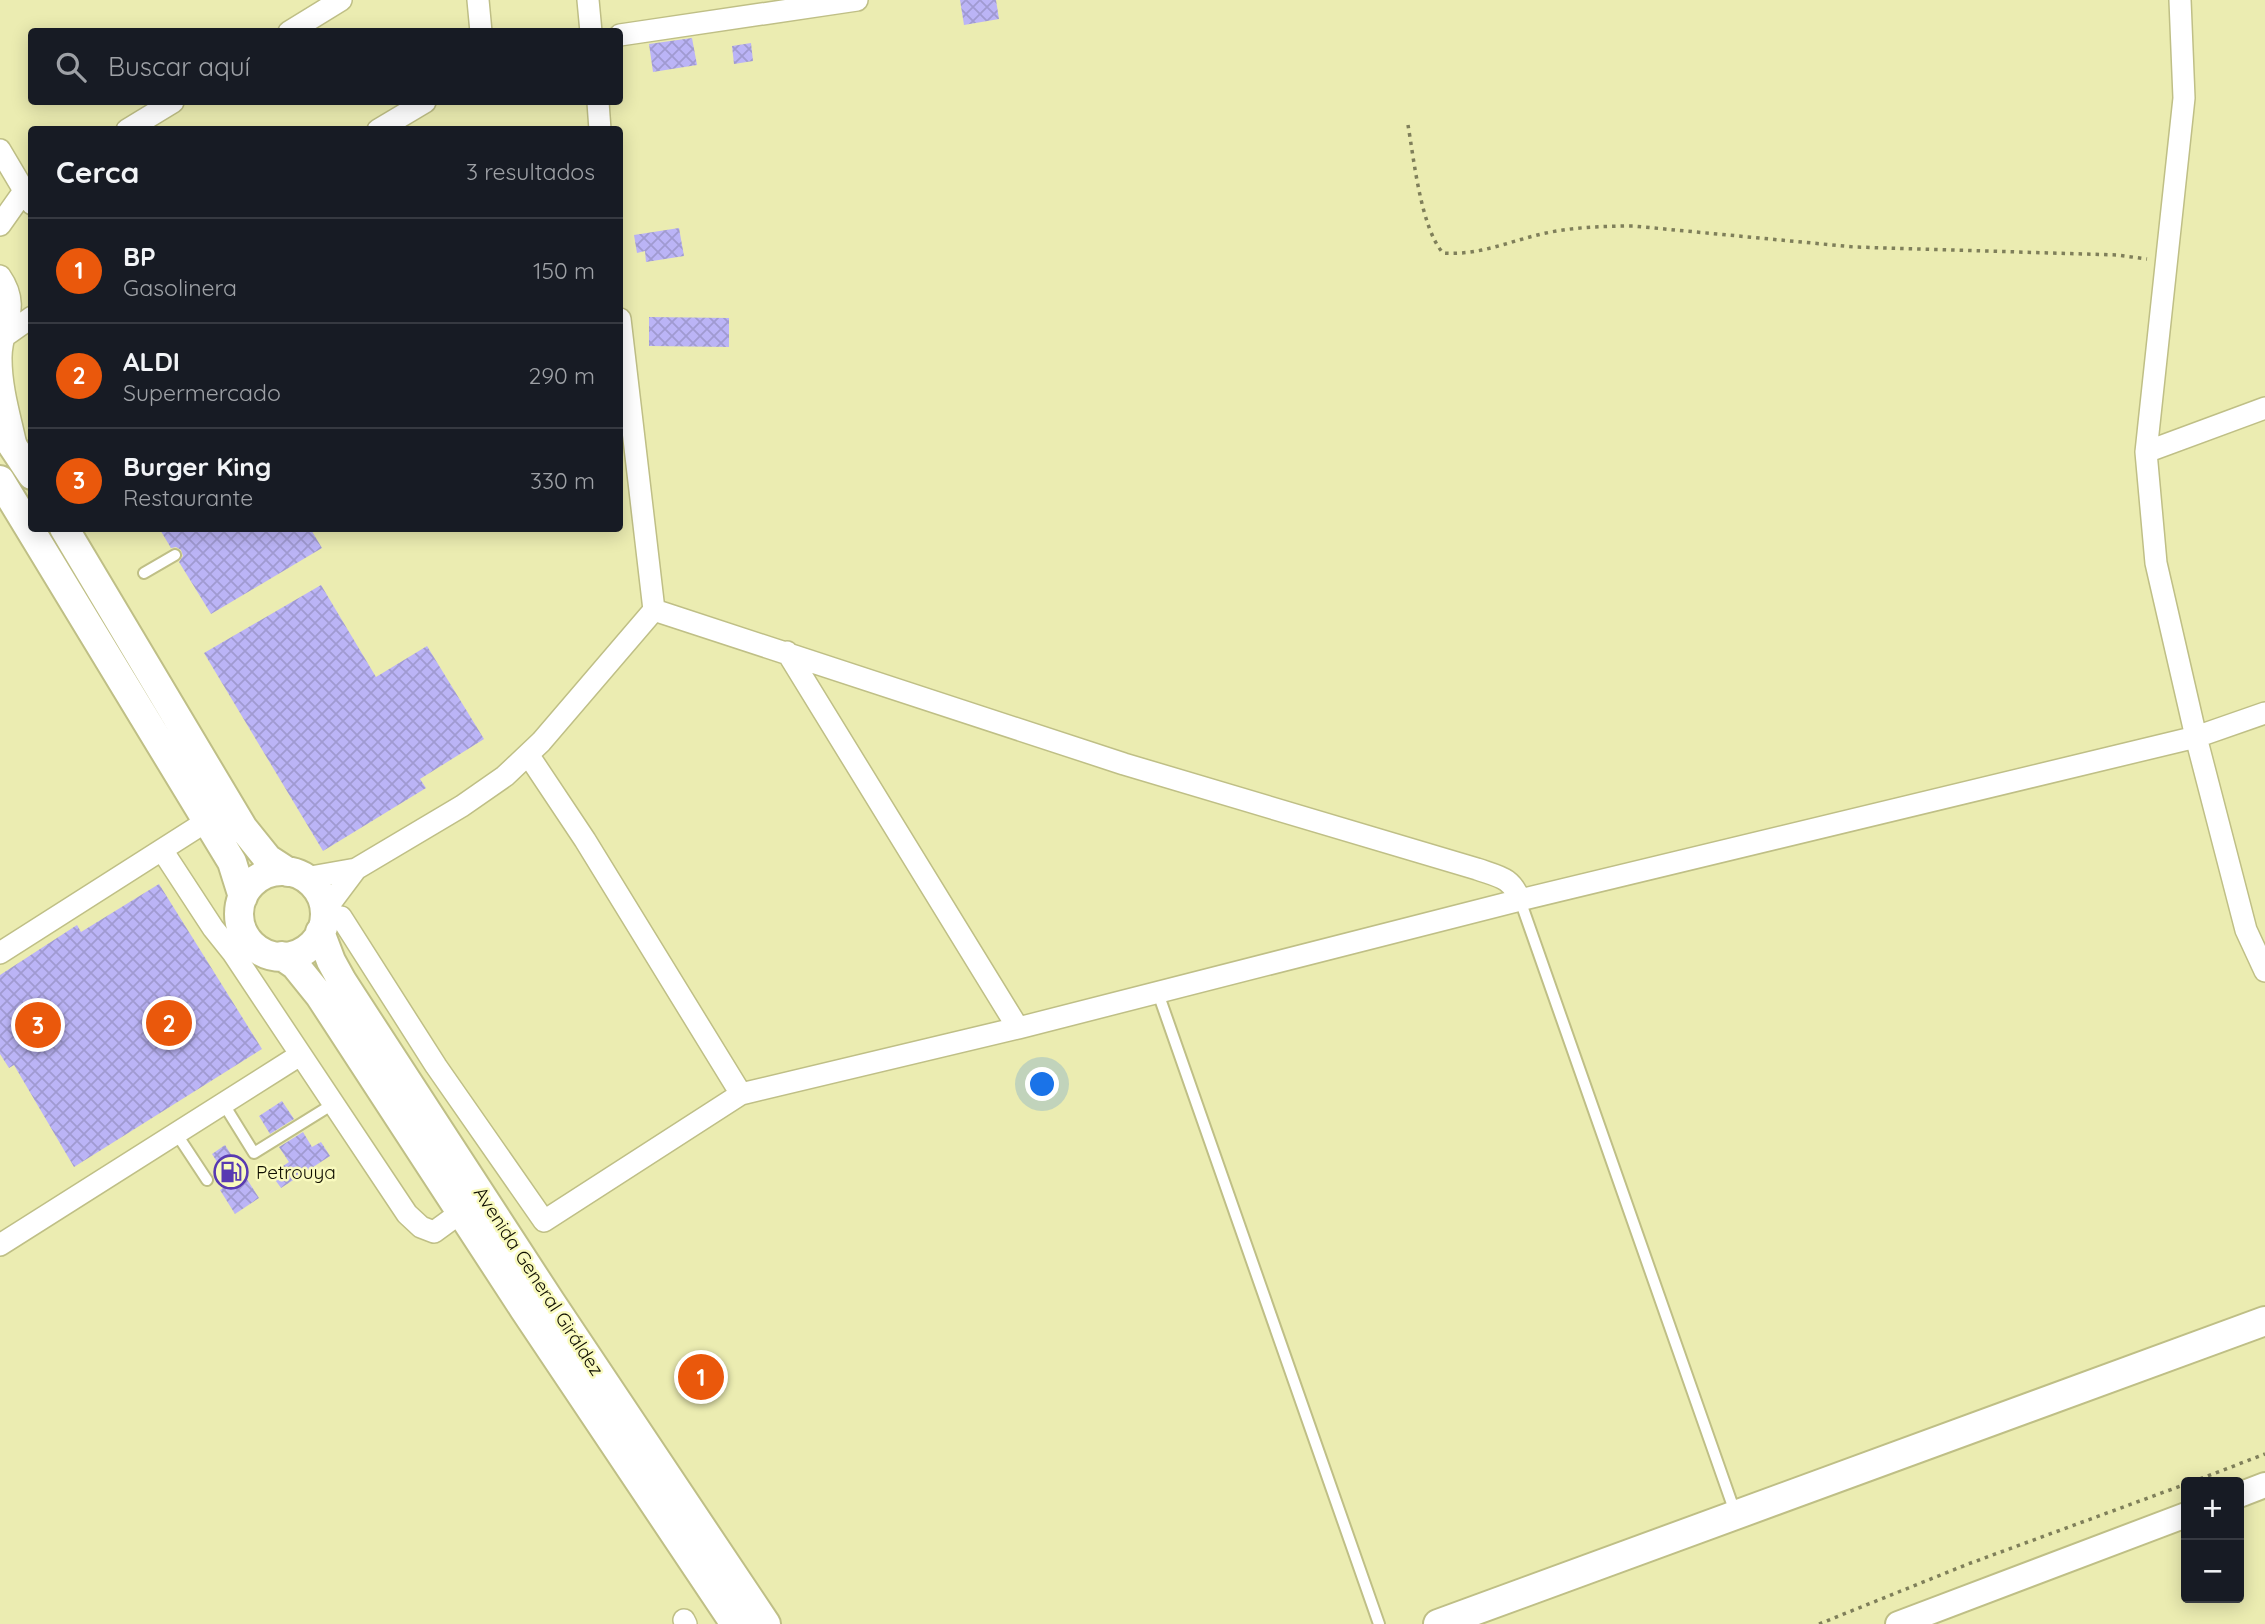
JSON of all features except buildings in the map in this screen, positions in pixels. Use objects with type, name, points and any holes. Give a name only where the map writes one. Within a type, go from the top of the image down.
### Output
[{"type":"main road","points":[[0,427],[28,468]]},
{"type":"main road","points":[[0,480],[28,526]]},
{"type":"main road","points":[[32,532],[232,862],[243,897],[240,919],[245,934],[242,948],[282,956],[298,954],[306,949],[330,913],[317,889],[268,859],[243,828],[66,532]]},
{"type":"main road","points":[[243,897],[257,879],[274,872],[296,875]]},
{"type":"main road","name":"Avenida General Giráldez","points":[[330,913],[331,961],[342,981],[550,1301],[766,1624]]},
{"type":"main road","name":"Avenida General Giráldez","points":[[282,956],[295,965],[320,996],[460,1213],[735,1624]]},
{"type":"main road","points":[[1438,1624],[2265,1321]]},
{"type":"street","points":[[296,28],[341,0]]},
{"type":"street","points":[[478,0],[481,28]]},
{"type":"street","points":[[588,0],[591,28]]},
{"type":"street","points":[[623,35],[857,0]]},
{"type":"street","points":[[2180,0],[2184,98],[2146,452],[2156,563],[2196,737],[2246,930],[2265,971]]},
{"type":"street","points":[[134,126],[168,105]]},
{"type":"street","points":[[385,126],[420,105]]},
{"type":"street","points":[[597,105],[600,126]]},
{"type":"street","points":[[0,150],[28,192]]},
{"type":"street","points":[[0,225],[28,195]]},
{"type":"street","points":[[0,276],[10,297],[11,306],[3,339],[2,381],[17,450]]},
{"type":"street","points":[[3,339],[28,320]]},
{"type":"street","points":[[296,875],[356,869],[492,786],[529,756],[654,610],[623,345]]},
{"type":"street","points":[[2146,452],[2265,408]]},
{"type":"street","points":[[654,610],[1124,764],[1477,869],[1508,880],[1520,900]]},
{"type":"street","points":[[787,652],[1018,1028]]},
{"type":"street","points":[[356,869],[330,913],[544,1221],[741,1094],[1018,1028],[1520,900],[2196,737],[2265,713]]},
{"type":"street","points":[[529,756],[585,840],[741,1094]]},
{"type":"street","points":[[0,953],[207,821]]},
{"type":"street","points":[[162,850],[213,928],[242,948],[300,1055],[407,1214],[421,1227],[435,1232],[460,1213]]},
{"type":"street","points":[[0,1245],[300,1055]]},
{"type":"street","points":[[2244,1493],[2265,1485]]},
{"type":"street","points":[[1898,1624],[2181,1517]]},
{"type":"lane","points":[[144,573],[175,555]]},
{"type":"lane","points":[[1520,900],[1737,1516]]},
{"type":"lane","points":[[1158,993],[1379,1624]]},
{"type":"lane","points":[[223,1103],[254,1153],[333,1104]]},
{"type":"lane","points":[[176,1133],[207,1180]]},
{"type":"path","points":[[1408,125],[1428,225],[1434,243],[1443,253],[1464,255],[1549,233],[1598,226],[1633,226],[1854,247],[2117,255],[2166,261]]},
{"type":"path","points":[[2205,1477],[2265,1454]]},
{"type":"path","points":[[1819,1624],[1968,1564],[2181,1486]]},
{"type":"place","name":"ALDI","points":[[169,1023]]},
{"type":"place","name":"Burger King","points":[[38,1025]]},
{"type":"place","name":"Petrouya","points":[[231,1172]]},
{"type":"place","name":"BP","points":[[701,1377]]}]
